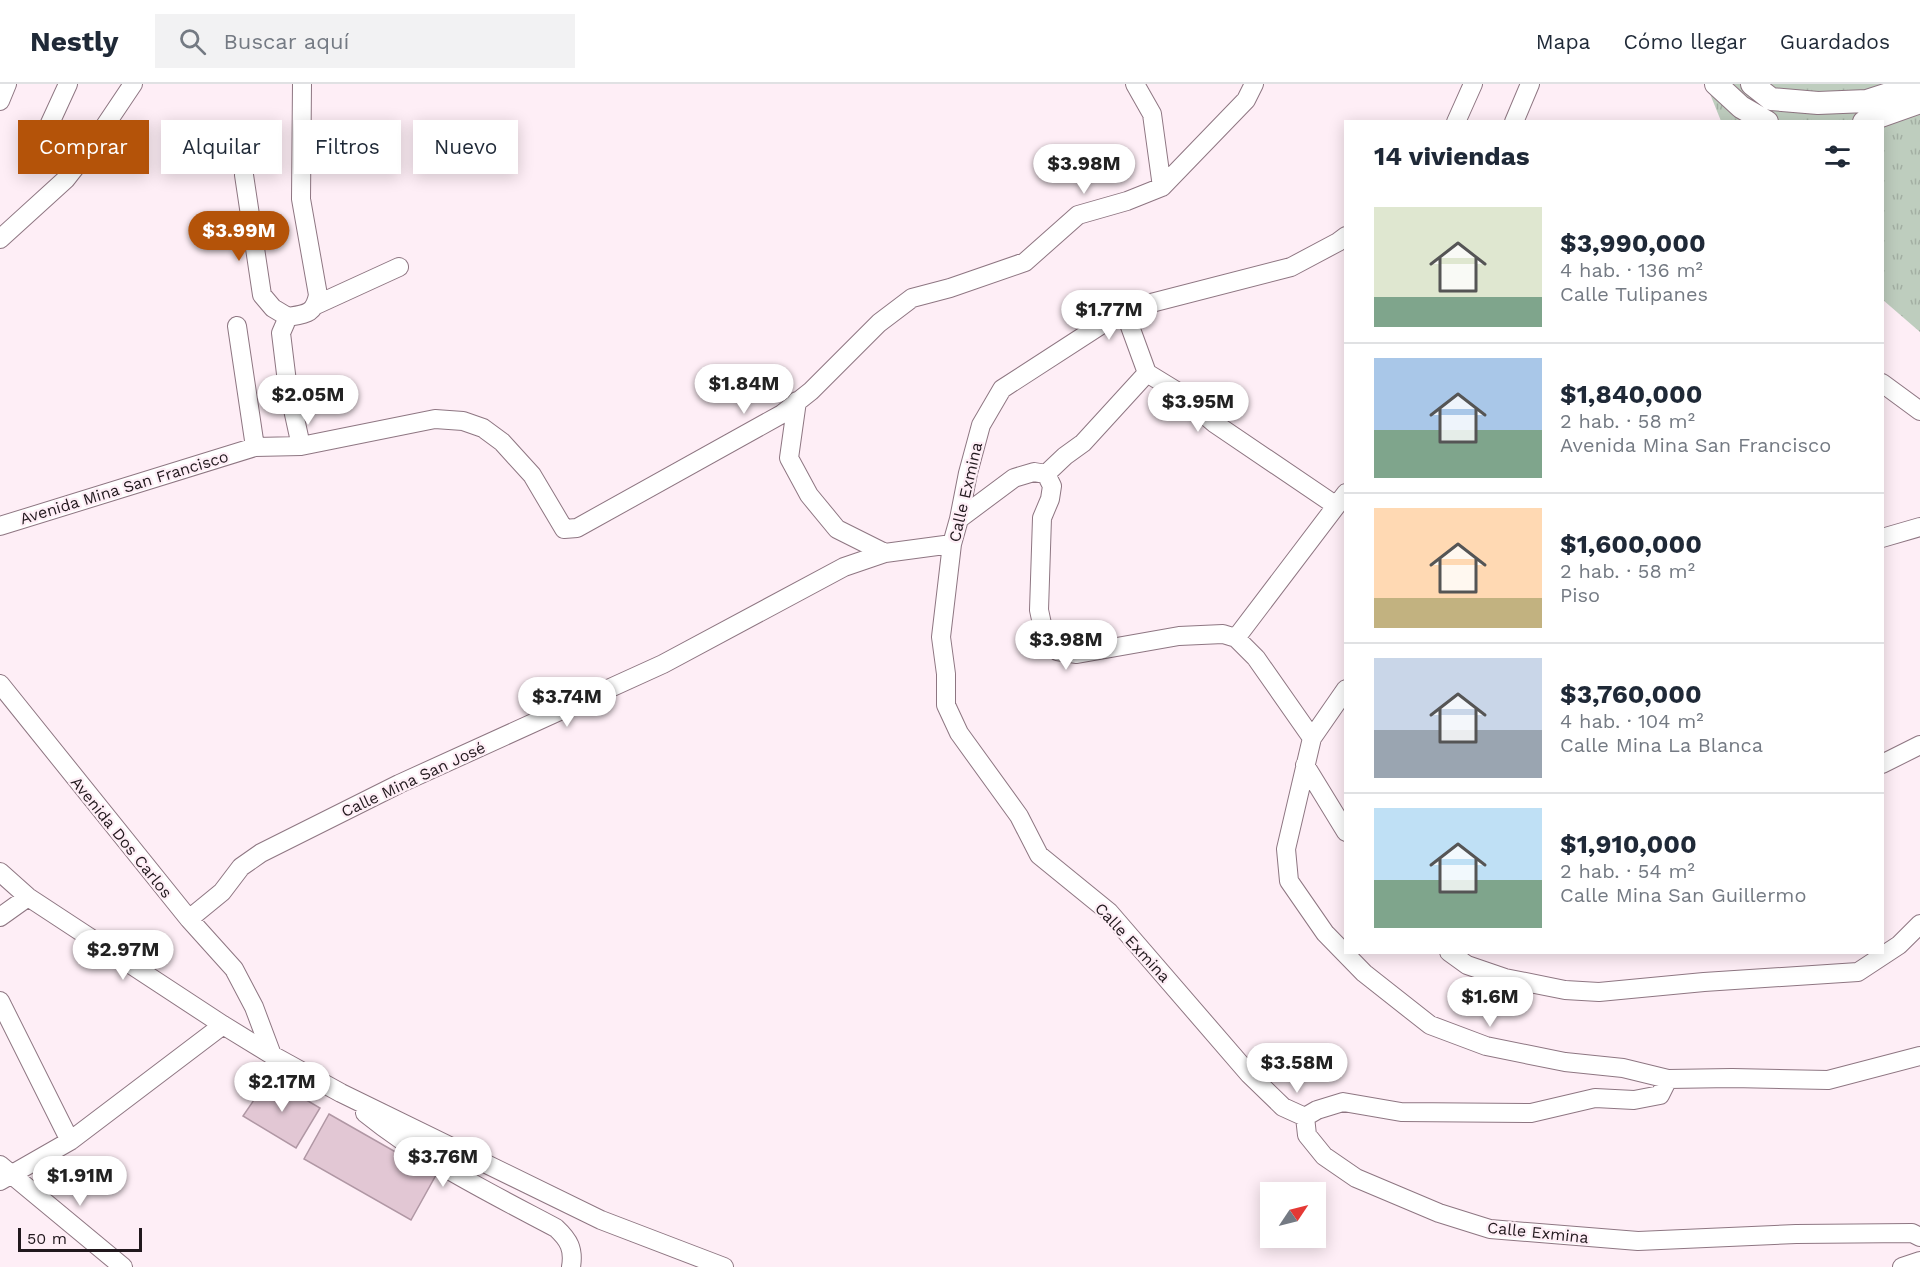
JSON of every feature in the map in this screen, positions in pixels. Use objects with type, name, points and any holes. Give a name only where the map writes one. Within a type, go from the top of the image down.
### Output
[{"type":"main road","points":[[1716,84],[1741,107],[1764,120]]},
{"type":"main road","points":[[1752,84],[1771,99],[1818,103],[1867,101],[1919,84]]},
{"type":"main road","points":[[1870,120],[1920,102]]},
{"type":"street","points":[[0,101],[7,84]]},
{"type":"street","points":[[51,120],[68,84]]},
{"type":"street","points":[[0,239],[66,179],[134,84]]},
{"type":"street","points":[[302,84],[301,199],[317,283],[316,305]]},
{"type":"street","points":[[1135,84],[1152,114],[1162,187]]},
{"type":"street","points":[[1162,187],[1246,100],[1254,84]]},
{"type":"street","points":[[1457,120],[1473,84]]},
{"type":"street","points":[[1516,120],[1530,84]]},
{"type":"street","points":[[244,175],[262,295],[273,308],[288,317],[307,314],[316,305],[399,267]]},
{"type":"street","name":"Avenida Mina San Francisco","points":[[0,526],[255,447],[301,446],[435,419],[463,421],[483,428],[502,442],[532,475],[564,529],[577,528],[782,414],[811,391],[879,323],[912,298],[950,288],[1024,262],[1078,215],[1126,201],[1162,187]]},
{"type":"street","name":"Calle Exmina","points":[[1344,238],[1291,267],[1124,310],[1002,389],[981,425],[952,544],[941,637],[946,674],[946,705],[959,734],[1019,816],[1039,855],[1109,912],[1250,1074],[1283,1107],[1305,1118],[1307,1135],[1324,1156],[1356,1178],[1438,1213],[1490,1229],[1638,1241],[1796,1234],[1912,1233],[1920,1237]]},
{"type":"street","points":[[1124,310],[1147,372],[1178,392],[1214,423],[1340,499],[1236,638]]},
{"type":"street","points":[[288,317],[281,333],[287,382],[301,446]]},
{"type":"street","points":[[237,326],[255,447]]},
{"type":"street","points":[[1046,474],[1083,443],[1147,372]]},
{"type":"street","points":[[1884,384],[1920,411]]},
{"type":"street","points":[[797,401],[789,458],[809,495],[837,529],[885,553]]},
{"type":"street","points":[[959,519],[1014,478],[1034,472],[1046,474]]},
{"type":"street","points":[[1046,474],[1052,486],[1050,499],[1042,518],[1039,610],[1045,638],[1057,651],[1077,654],[1179,636],[1223,634],[1236,638],[1256,658],[1312,738]]},
{"type":"street","points":[[1884,537],[1920,527]]},
{"type":"street","name":"Calle Mina San José","points":[[189,919],[222,892],[241,867],[261,853],[399,784],[663,664],[844,567],[885,553],[952,544]]},
{"type":"street","name":"Avenida Dos Carlos","points":[[0,684],[189,919],[234,969],[254,1007],[272,1055]]},
{"type":"street","points":[[1344,692],[1312,738],[1286,849],[1289,881],[1325,933],[1344,952]]},
{"type":"street","points":[[1884,763],[1920,745]]},
{"type":"street","points":[[1305,765],[1344,829]]},
{"type":"street","points":[[0,872],[28,897],[223,1025],[341,1093],[601,1220],[724,1267]]},
{"type":"street","points":[[0,916],[28,897]]},
{"type":"street","points":[[1452,954],[1467,965],[1505,978],[1565,990],[1599,992],[1704,982],[1858,972],[1899,945],[1920,924]]},
{"type":"street","points":[[1345,954],[1364,973],[1430,1025],[1486,1046],[1565,1062],[1623,1068],[1668,1079],[1828,1080],[1920,1056]]},
{"type":"street","points":[[0,1001],[69,1141]]},
{"type":"street","points":[[123,1267],[4,1174],[69,1141],[223,1025]]},
{"type":"street","points":[[1305,1118],[1317,1110],[1342,1102],[1401,1112],[1531,1113],[1595,1098],[1634,1100],[1660,1095],[1668,1079]]},
{"type":"street","points":[[341,1093],[387,1130],[448,1170],[556,1228],[569,1240],[573,1256],[571,1267]]},
{"type":"street","points":[[1902,1267],[1920,1261]]},
{"type":"green space","points":[[1706,84],[1920,84],[1920,332],[1884,301],[1884,120],[1721,120]]},
{"type":"building","points":[[269,1078],[320,1108],[296,1148],[243,1116]]},
{"type":"building","points":[[329,1114],[436,1175],[411,1220],[304,1159]]}]
